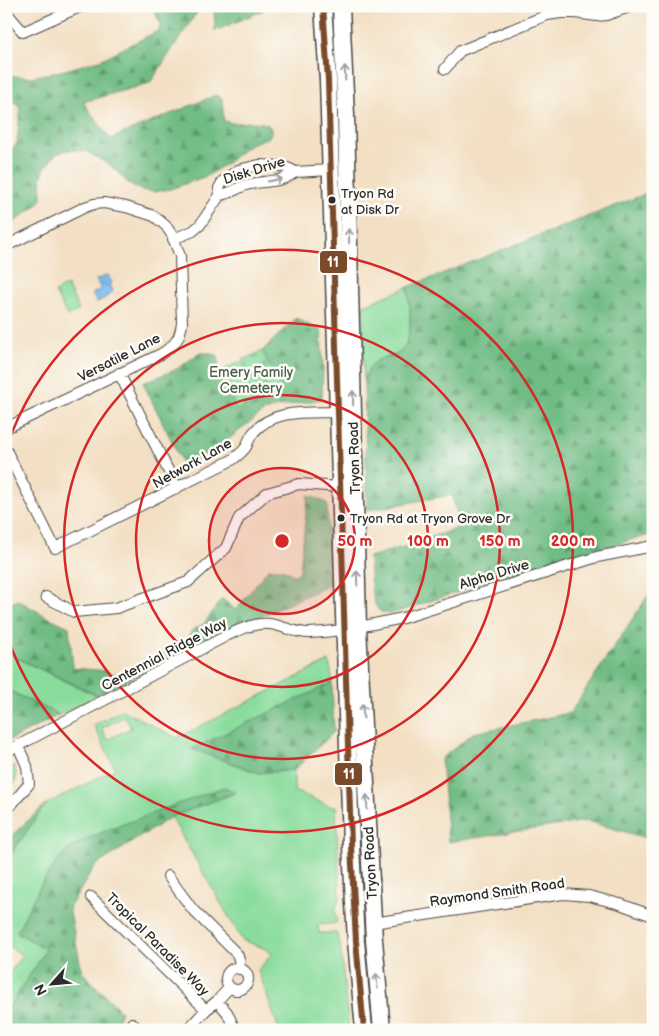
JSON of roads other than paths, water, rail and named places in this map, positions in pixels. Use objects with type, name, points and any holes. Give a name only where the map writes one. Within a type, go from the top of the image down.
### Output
[{"type":"main road","name":"Tryon Road","points":[[323,6],[328,80],[340,487],[382,1030]]},
{"type":"main road","name":"Tryon Road","points":[[341,6],[346,97],[351,846],[356,941],[364,1030]]},
{"type":"street","points":[[6,12],[24,32],[82,6]]},
{"type":"street","points":[[445,69],[460,51],[547,16],[561,13],[606,15],[632,6]]},
{"type":"street","name":"Disk Drive","points":[[173,239],[193,231],[200,225],[220,195],[223,181],[245,167],[273,165],[286,167],[295,172],[331,170]]},
{"type":"street","name":"Disk Drive","points":[[220,195],[228,194],[246,185],[285,178],[295,172]]},
{"type":"street","points":[[6,246],[94,204],[114,204],[154,216],[166,226],[173,239]]},
{"type":"street","name":"Versatile Lane","points":[[6,428],[169,349],[179,337],[182,323],[180,261],[173,239]]},
{"type":"street","points":[[119,373],[177,488]]},
{"type":"street","name":"Network Lane","points":[[6,450],[55,548],[232,460],[242,452],[258,428],[277,417],[292,413],[338,412]]},
{"type":"street","points":[[46,597],[74,612],[116,608],[188,582],[226,548],[240,518],[267,493],[299,484],[340,487]]},
{"type":"street","name":"Alpha Drive","points":[[351,628],[404,618],[597,557],[653,546]]},
{"type":"street","name":"Centennial Ridge Way","points":[[6,752],[242,628],[260,624],[275,625],[306,633],[351,628]]},
{"type":"street","points":[[6,811],[29,784],[27,766],[18,746]]},
{"type":"street","points":[[168,876],[193,910],[236,954],[239,958],[239,969]]},
{"type":"street","name":"Raymond Smith Road","points":[[373,923],[563,894],[589,896],[620,904],[653,916]]},
{"type":"street","name":"Tropical Paradise Way","points":[[91,898],[206,1010]]},
{"type":"street","points":[[232,969],[239,969],[246,973],[248,980],[245,986],[239,990],[229,988],[226,981],[227,974],[232,969]]},
{"type":"street","points":[[187,1030],[229,988]]},
{"type":"street","points":[[217,1002],[227,1012],[235,1030]]},
{"type":"water","points":[[108,275],[112,283],[109,285],[113,292],[97,302],[92,294],[101,289],[96,280]]},
{"type":"place","name":"Tryon Rd at Disk Dr","points":[[332,200]]},
{"type":"place","name":"Tryon Rd at Tryon Grove Dr","points":[[341,518]]},
{"type":"park label","name":"Emery Family Cemetery","points":[[251,380]]}]
